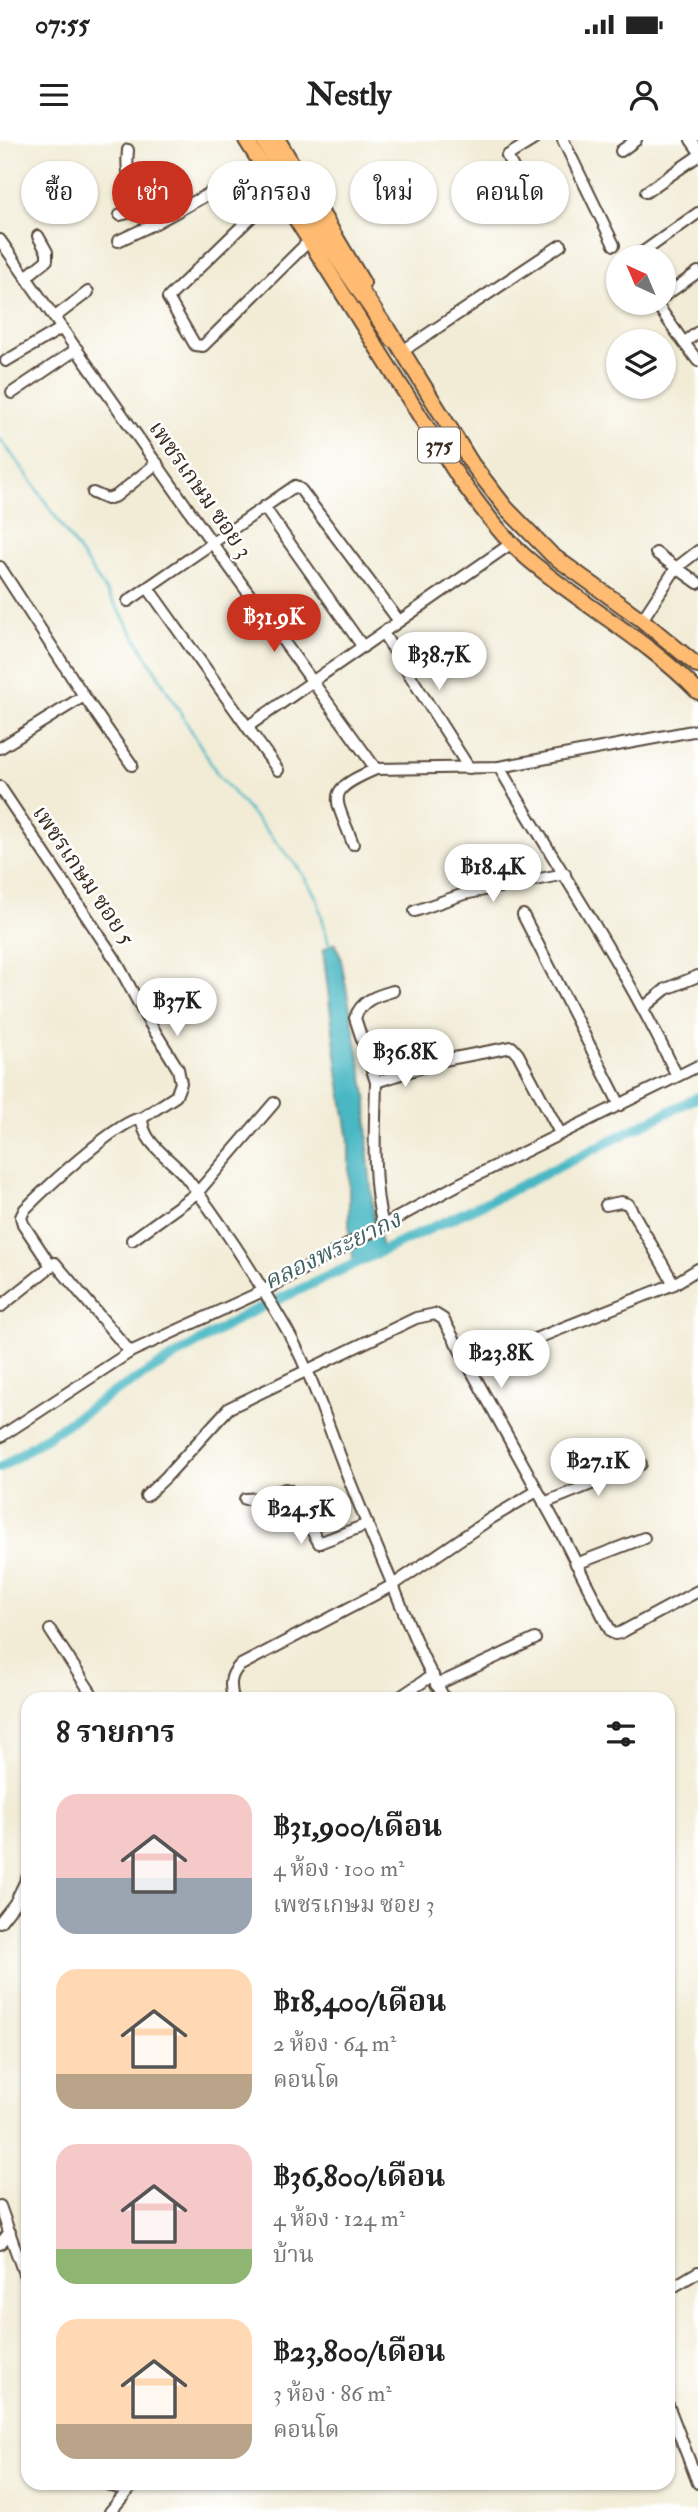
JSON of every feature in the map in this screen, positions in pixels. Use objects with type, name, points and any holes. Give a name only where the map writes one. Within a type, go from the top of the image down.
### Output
[{"type":"highway","points":[[264,140],[302,205],[397,345]]},
{"type":"main road","name":"375","points":[[246,140],[259,161]]},
{"type":"main road","name":"375","points":[[278,140],[397,345],[472,464],[506,508],[552,555],[642,620],[698,666]]},
{"type":"main road","name":"375","points":[[300,224],[459,478],[488,517],[512,543],[563,588],[660,657],[698,692]]},
{"type":"street","points":[[510,161],[507,156],[533,140]]},
{"type":"street","points":[[564,140],[614,245]]},
{"type":"street","points":[[621,151],[636,140]]},
{"type":"street","points":[[691,140],[698,150]]},
{"type":"street","points":[[127,161],[128,150]]},
{"type":"street","points":[[646,192],[698,156]]},
{"type":"street","points":[[118,241],[207,194]]},
{"type":"street","points":[[653,245],[698,213]]},
{"type":"street","points":[[244,224],[168,298],[195,345],[203,346],[310,240]]},
{"type":"street","points":[[26,277],[47,260],[47,252],[38,236]]},
{"type":"street","name":"เพชรเกษม ซอย 3","points":[[0,240],[212,542],[376,769]]},
{"type":"street","points":[[397,345],[561,245]]},
{"type":"street","points":[[676,288],[698,272]]},
{"type":"street","points":[[55,317],[88,292]]},
{"type":"street","points":[[664,315],[698,361]]},
{"type":"street","points":[[6,361],[62,328]]},
{"type":"street","points":[[684,343],[698,332]]},
{"type":"street","points":[[12,393],[77,349]]},
{"type":"street","points":[[93,493],[107,499],[116,496],[157,463]]},
{"type":"street","points":[[128,601],[292,487],[298,487],[399,621]]},
{"type":"street","points":[[264,507],[363,647]]},
{"type":"street","points":[[247,727],[512,543]]},
{"type":"street","points":[[642,620],[676,568],[698,551]]},
{"type":"street","points":[[656,553],[698,583]]},
{"type":"street","points":[[0,567],[132,765]]},
{"type":"street","points":[[148,588],[278,771]]},
{"type":"street","points":[[383,633],[469,768]]},
{"type":"street","points":[[0,748],[84,696]]},
{"type":"street","points":[[352,844],[337,799],[339,790],[351,780],[376,769],[499,767],[698,730]]},
{"type":"street","points":[[499,767],[643,1008],[677,1076]]},
{"type":"street","name":"เพชรเกษม ซอย 5","points":[[0,787],[115,959],[178,1069],[181,1083],[176,1096],[142,1118]]},
{"type":"street","points":[[415,911],[464,894],[565,874]]},
{"type":"street","points":[[523,915],[620,1105]]},
{"type":"street","points":[[643,1008],[666,989],[698,976]]},
{"type":"street","points":[[382,1226],[375,1178],[376,1082],[355,1017],[365,1002],[393,991]]},
{"type":"street","points":[[376,1082],[444,1060],[512,1047],[560,1133]]},
{"type":"street","points":[[0,1437],[130,1352],[264,1293],[382,1226],[560,1133],[698,1066]]},
{"type":"street","points":[[132,1240],[197,1194],[274,1103]]},
{"type":"street","points":[[51,1266],[23,1224],[21,1216],[25,1209],[103,1141],[134,1118],[142,1118],[142,1129],[147,1137],[197,1194],[281,1318],[298,1349],[421,1653],[441,1692]]},
{"type":"street","points":[[606,1205],[621,1202],[628,1204],[674,1284]]},
{"type":"street","points":[[0,1307],[55,1263],[130,1352]]},
{"type":"street","points":[[469,1365],[674,1284],[698,1269]]},
{"type":"street","points":[[146,1496],[229,1408],[416,1318],[435,1314],[443,1319],[469,1365],[611,1632],[615,1634],[698,1591]]},
{"type":"street","points":[[544,1503],[641,1464]]},
{"type":"street","points":[[245,1499],[262,1498],[289,1490],[319,1544],[368,1524]]},
{"type":"street","points":[[232,1692],[232,1674],[239,1666],[393,1585],[490,1519],[537,1491]]},
{"type":"street","points":[[576,1564],[644,1538]]},
{"type":"street","points":[[50,1630],[90,1692]]},
{"type":"street","points":[[411,1692],[535,1639]]},
{"type":"street","points":[[0,1922],[21,1891]]},
{"type":"street","points":[[0,2206],[21,2264]]},
{"type":"street","points":[[0,2244],[10,2232]]},
{"type":"street","points":[[675,2286],[698,2272]]},
{"type":"street","points":[[675,2423],[698,2483]]},
{"type":"street","points":[[110,2512],[130,2490]]},
{"type":"water","points":[[335,943],[340,955],[367,1100],[368,1156],[374,1220],[383,1250],[354,1264],[349,1231],[349,1140],[323,950]]},
{"type":"waterway","points":[[0,439],[120,612],[218,775],[297,866],[317,898],[330,948]]},
{"type":"waterway","name":"คลองพระยากง","points":[[0,1468],[108,1396],[243,1316],[502,1195],[698,1097]]}]
